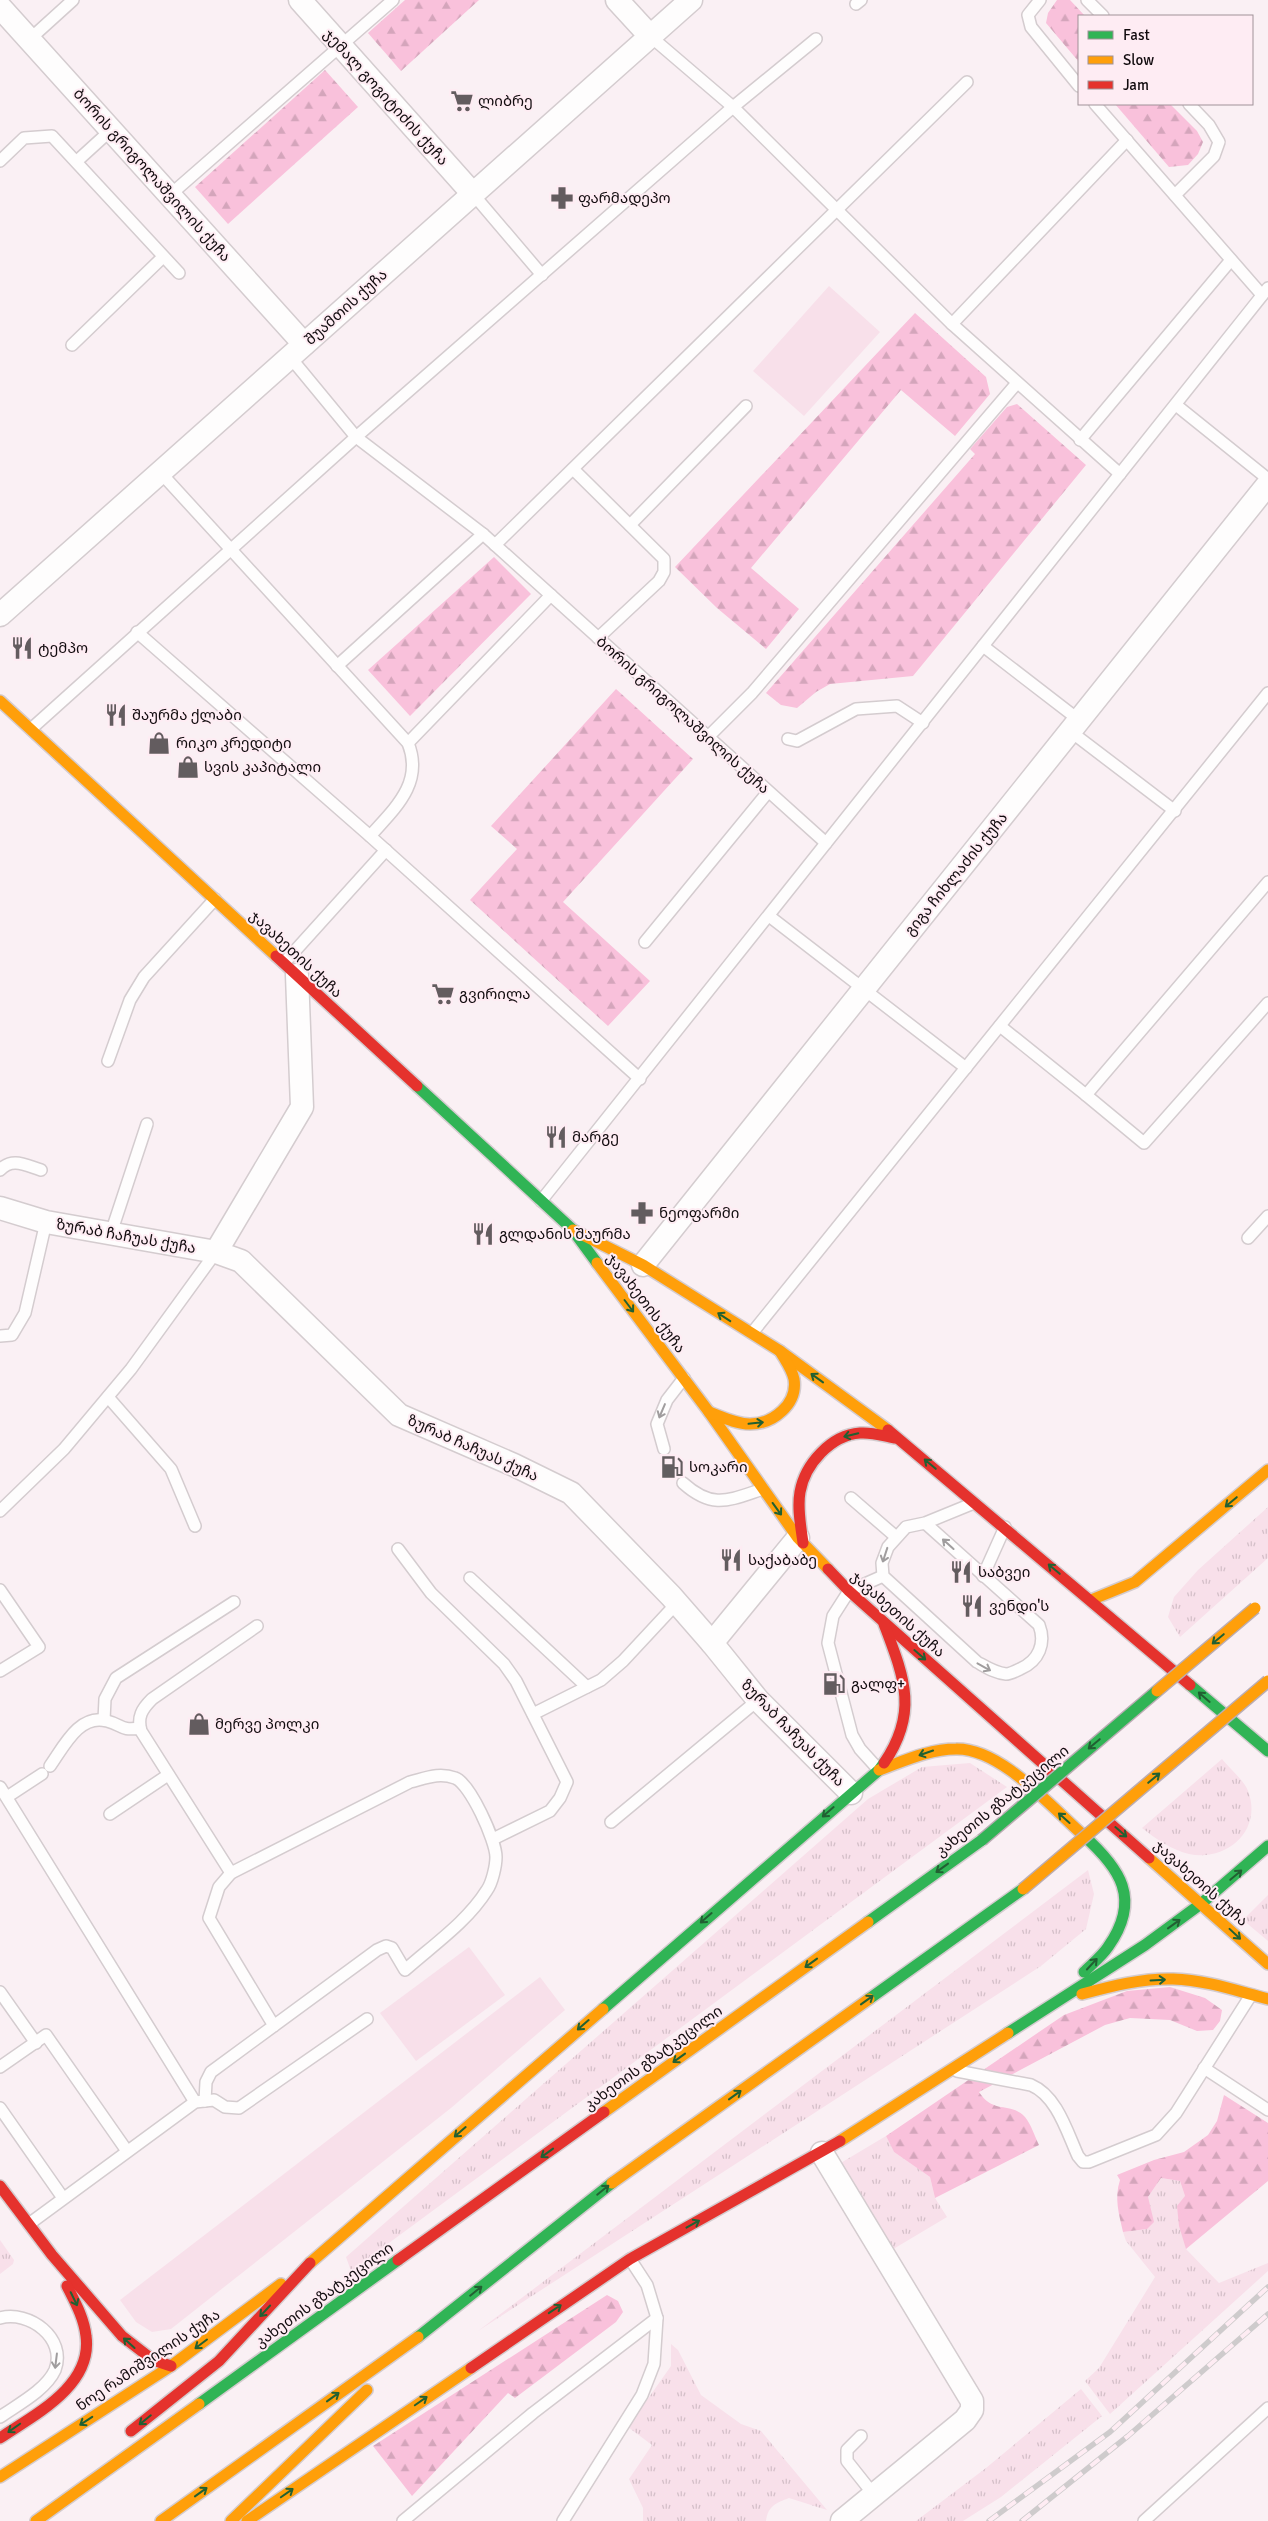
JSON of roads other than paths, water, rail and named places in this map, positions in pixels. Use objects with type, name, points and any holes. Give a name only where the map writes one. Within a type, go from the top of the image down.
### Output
[{"type":"main road","name":"ჯავახეთის ქუჩა","points":[[0,701],[572,1229],[684,1378],[801,1540],[848,1591],[1202,1903],[1268,1964]]},
{"type":"main road","name":"ჯავახეთის ქუჩა","points":[[572,1229],[643,1265],[780,1352],[899,1438],[1268,1751]]},
{"type":"main road","points":[[709,1412],[735,1422],[751,1424],[771,1421],[781,1413],[788,1405],[795,1387],[788,1365],[780,1352]]},
{"type":"main road","points":[[801,1540],[798,1506],[801,1485],[806,1471],[819,1455],[830,1444],[845,1436],[862,1432],[899,1438]]},
{"type":"main road","points":[[1092,1600],[1136,1582],[1268,1470]]},
{"type":"main road","name":"კახეთის გზატკეცილი","points":[[36,2521],[982,1840],[1258,1605]]},
{"type":"main road","points":[[122,2439],[219,2361],[310,2263],[879,1770],[894,1751],[904,1727],[907,1708],[906,1684],[884,1623]]},
{"type":"main road","points":[[161,2521],[438,2322],[618,2178],[1024,1888],[1268,1681]]},
{"type":"main road","points":[[879,1770],[940,1748],[959,1748],[984,1753],[1005,1765],[1113,1864],[1125,1892],[1124,1909],[1118,1927],[1108,1947],[1058,2000]]},
{"type":"main road","points":[[247,2521],[257,2517],[630,2259],[822,2154],[1145,1945],[1202,1903],[1268,1846]]},
{"type":"main road","points":[[1058,2000],[1128,1982],[1174,1979],[1215,1985],[1268,1999]]},
{"type":"main road","points":[[0,2186],[52,2255],[122,2336],[153,2360],[171,2366]]},
{"type":"main road","points":[[0,2438],[53,2401],[70,2386],[82,2366],[87,2344],[81,2313],[52,2255]]},
{"type":"main road","name":"ნოე რამიშვილის ქუჩა","points":[[0,2476],[171,2366],[310,2263]]},
{"type":"main road","points":[[231,2521],[438,2322]]},
{"type":"main road","points":[[79,2490],[102,2460]]},
{"type":"street","name":"ჯემალ გოგიტიძის ქუჩა","points":[[300,0],[473,194]]},
{"type":"street","points":[[617,0],[650,36]]},
{"type":"street","name":"შუამთის ქუჩა","points":[[0,615],[691,0]]},
{"type":"street","name":"ბორის გრიგოლაშვილის ქუჩა","points":[[0,7],[170,195],[297,350]]},
{"type":"street","name":"გიგა ჩიხლაძის ქუჩა","points":[[643,1265],[1268,484]]},
{"type":"street","points":[[216,1252],[302,1107],[290,969]]},
{"type":"street","name":"ზურაბ ჩაჩუას ქუჩა","points":[[0,1208],[46,1222],[216,1252],[241,1261],[399,1415],[514,1465],[571,1493],[677,1603],[758,1700],[851,1793]]},
{"type":"street","points":[[712,1643],[801,1540]]},
{"type":"street","points":[[822,2154],[972,2401],[972,2410],[965,2420],[842,2521]]},
{"type":"lane","points":[[30,39],[73,0]]},
{"type":"lane","points":[[170,195],[393,0]]},
{"type":"lane","points":[[1040,0],[1028,15],[1031,27],[1078,85]]},
{"type":"lane","points":[[1087,0],[1102,15]]},
{"type":"lane","points":[[650,36],[733,107],[952,324],[1120,474]]},
{"type":"lane","points":[[31,729],[356,437],[733,107],[816,39]]},
{"type":"lane","points":[[495,545],[968,82]]},
{"type":"lane","points":[[541,1201],[1265,292],[1231,260],[1096,105]]},
{"type":"lane","points":[[1175,195],[1214,156],[1219,142],[1209,125],[1189,105]]},
{"type":"lane","points":[[77,161],[111,130]]},
{"type":"lane","points":[[0,161],[24,138],[52,136],[179,273]]},
{"type":"lane","points":[[952,324],[1127,140]]},
{"type":"lane","points":[[473,194],[542,276]]},
{"type":"lane","points":[[72,345],[163,257]]},
{"type":"lane","points":[[1080,440],[1231,260]]},
{"type":"lane","name":"ბორის გრიგოლაშვილის ქუჩა","points":[[297,350],[356,437],[483,534],[826,843]]},
{"type":"lane","points":[[708,737],[752,693],[1017,383]]},
{"type":"lane","points":[[1176,405],[1268,479]]},
{"type":"lane","points":[[630,526],[746,406]]},
{"type":"lane","points":[[573,470],[664,559],[664,572],[659,581],[598,638]]},
{"type":"lane","points":[[160,472],[408,743],[413,756],[405,796],[370,836]]},
{"type":"lane","points":[[337,666],[483,534]]},
{"type":"lane","points":[[408,743],[551,595]]},
{"type":"lane","points":[[137,632],[386,850],[640,1079]]},
{"type":"lane","points":[[983,646],[1175,811]]},
{"type":"lane","points":[[751,1335],[1175,811],[1268,693]]},
{"type":"lane","points":[[788,738],[797,741],[856,709],[897,706],[923,723]]},
{"type":"lane","points":[[645,942],[768,792]]},
{"type":"lane","points":[[290,969],[386,850]]},
{"type":"lane","points":[[1086,1095],[1268,882]]},
{"type":"lane","points":[[108,1061],[130,1000],[144,977],[215,899]]},
{"type":"lane","points":[[769,916],[966,1068]]},
{"type":"lane","points":[[1000,1026],[1144,1143],[1268,1003]]},
{"type":"lane","points":[[112,1233],[147,1124]]},
{"type":"lane","points":[[0,1170],[7,1163],[15,1161],[41,1170]]},
{"type":"lane","points":[[1248,1238],[1268,1216]]},
{"type":"lane","points":[[0,1336],[12,1335],[25,1312],[46,1222]]},
{"type":"lane","points":[[0,1511],[64,1449],[108,1397],[131,1369],[216,1252]]},
{"type":"lane","points":[[664,1449],[657,1424],[667,1400],[684,1378]]},
{"type":"lane","points":[[108,1397],[171,1469],[195,1526]]},
{"type":"lane","points":[[683,1483],[696,1494],[724,1502],[763,1488]]},
{"type":"lane","points":[[851,1498],[895,1536]]},
{"type":"lane","points":[[925,1523],[1039,1625],[1043,1635],[1042,1649],[1029,1665],[1007,1674],[992,1671],[977,1662],[883,1576],[882,1563],[888,1547],[895,1536],[906,1526],[925,1523],[975,1503]]},
{"type":"lane","points":[[983,1576],[1005,1527]]},
{"type":"lane","points":[[398,1549],[431,1593],[504,1664],[516,1681],[567,1782],[560,1798],[550,1811],[493,1839]]},
{"type":"lane","points":[[879,1770],[860,1749],[852,1735],[828,1643],[833,1616],[848,1591],[883,1576]]},
{"type":"lane","points":[[470,1578],[587,1687]]},
{"type":"lane","points":[[0,1590],[38,1647],[0,1671]]},
{"type":"lane","points":[[104,1720],[105,1699],[116,1678],[234,1602]]},
{"type":"lane","points":[[533,1714],[601,1680],[623,1661],[677,1603]]},
{"type":"lane","points":[[231,1873],[168,1776],[140,1728],[138,1721],[142,1709],[152,1699],[257,1626]]},
{"type":"lane","points":[[611,1822],[758,1700]]},
{"type":"lane","points":[[7,1797],[46,1770],[78,1728],[95,1720],[104,1720],[127,1730],[140,1728]]},
{"type":"lane","points":[[200,2101],[210,2072],[274,2026],[377,1950],[386,1946],[392,1948],[405,1970],[466,1918],[488,1889],[496,1858],[493,1839],[466,1788],[457,1778],[440,1774],[410,1782],[231,1873],[219,1887],[209,1918],[274,2026]]},
{"type":"lane","points":[[110,1814],[168,1776]]},
{"type":"lane","points":[[0,1787],[200,2101]]},
{"type":"lane","points":[[0,1992],[36,2043]]},
{"type":"lane","points":[[951,2070],[1031,2085],[1042,2090],[1051,2100],[1078,2156],[1083,2162],[1089,2162],[1156,2135],[1176,2113],[1251,1995]]},
{"type":"lane","points":[[28,2224],[127,2151],[200,2101],[214,2100],[225,2107],[238,2108],[367,2019]]},
{"type":"lane","points":[[0,2067],[46,2035],[127,2151]]},
{"type":"lane","points":[[1204,2068],[1268,2110]]},
{"type":"lane","points":[[0,2108],[63,2198]]},
{"type":"lane","points":[[563,2521],[642,2394],[654,2364],[657,2318],[647,2285],[630,2259]]},
{"type":"lane","points":[[0,2318],[21,2316],[32,2321],[56,2347],[57,2358],[54,2370],[48,2381],[0,2417]]},
{"type":"lane","points":[[403,2521],[532,2413],[657,2318]]},
{"type":"lane","points":[[1144,2521],[1268,2408]]},
{"type":"lane","points":[[861,2436],[847,2450],[846,2461],[874,2495]]},
{"type":"railway","points":[[989,2521],[1110,2432],[1268,2287]]},
{"type":"railway","points":[[1022,2521],[1128,2436],[1268,2314]]},
{"type":"place","name":"ლიბრე","points":[[462,101]]},
{"type":"place","name":"ფარმადეპო","points":[[562,198]]},
{"type":"place","name":"ტემპო","points":[[22,648]]},
{"type":"place","name":"შაურმა ქლაბი","points":[[116,715]]},
{"type":"place","name":"რიკო კრედიტი","points":[[159,743]]},
{"type":"place","name":"სვის კაპიტალი","points":[[188,767]]},
{"type":"place","name":"გვირილა","points":[[443,994]]},
{"type":"place","name":"მარგე","points":[[556,1137]]},
{"type":"place","name":"ნეოფარმი","points":[[642,1213]]},
{"type":"place","name":"გლდანის შაურმა","points":[[483,1234]]},
{"type":"place","name":"სოკარი","points":[[672,1467]]},
{"type":"place","name":"საქაბაბე","points":[[731,1560]]},
{"type":"place","name":"საბვეი","points":[[961,1572]]},
{"type":"place","name":"ვენდი'ს","points":[[972,1606]]},
{"type":"place","name":"გალფ+","points":[[834,1684]]},
{"type":"place","name":"მერვე პოლკი","points":[[199,1724]]}]
